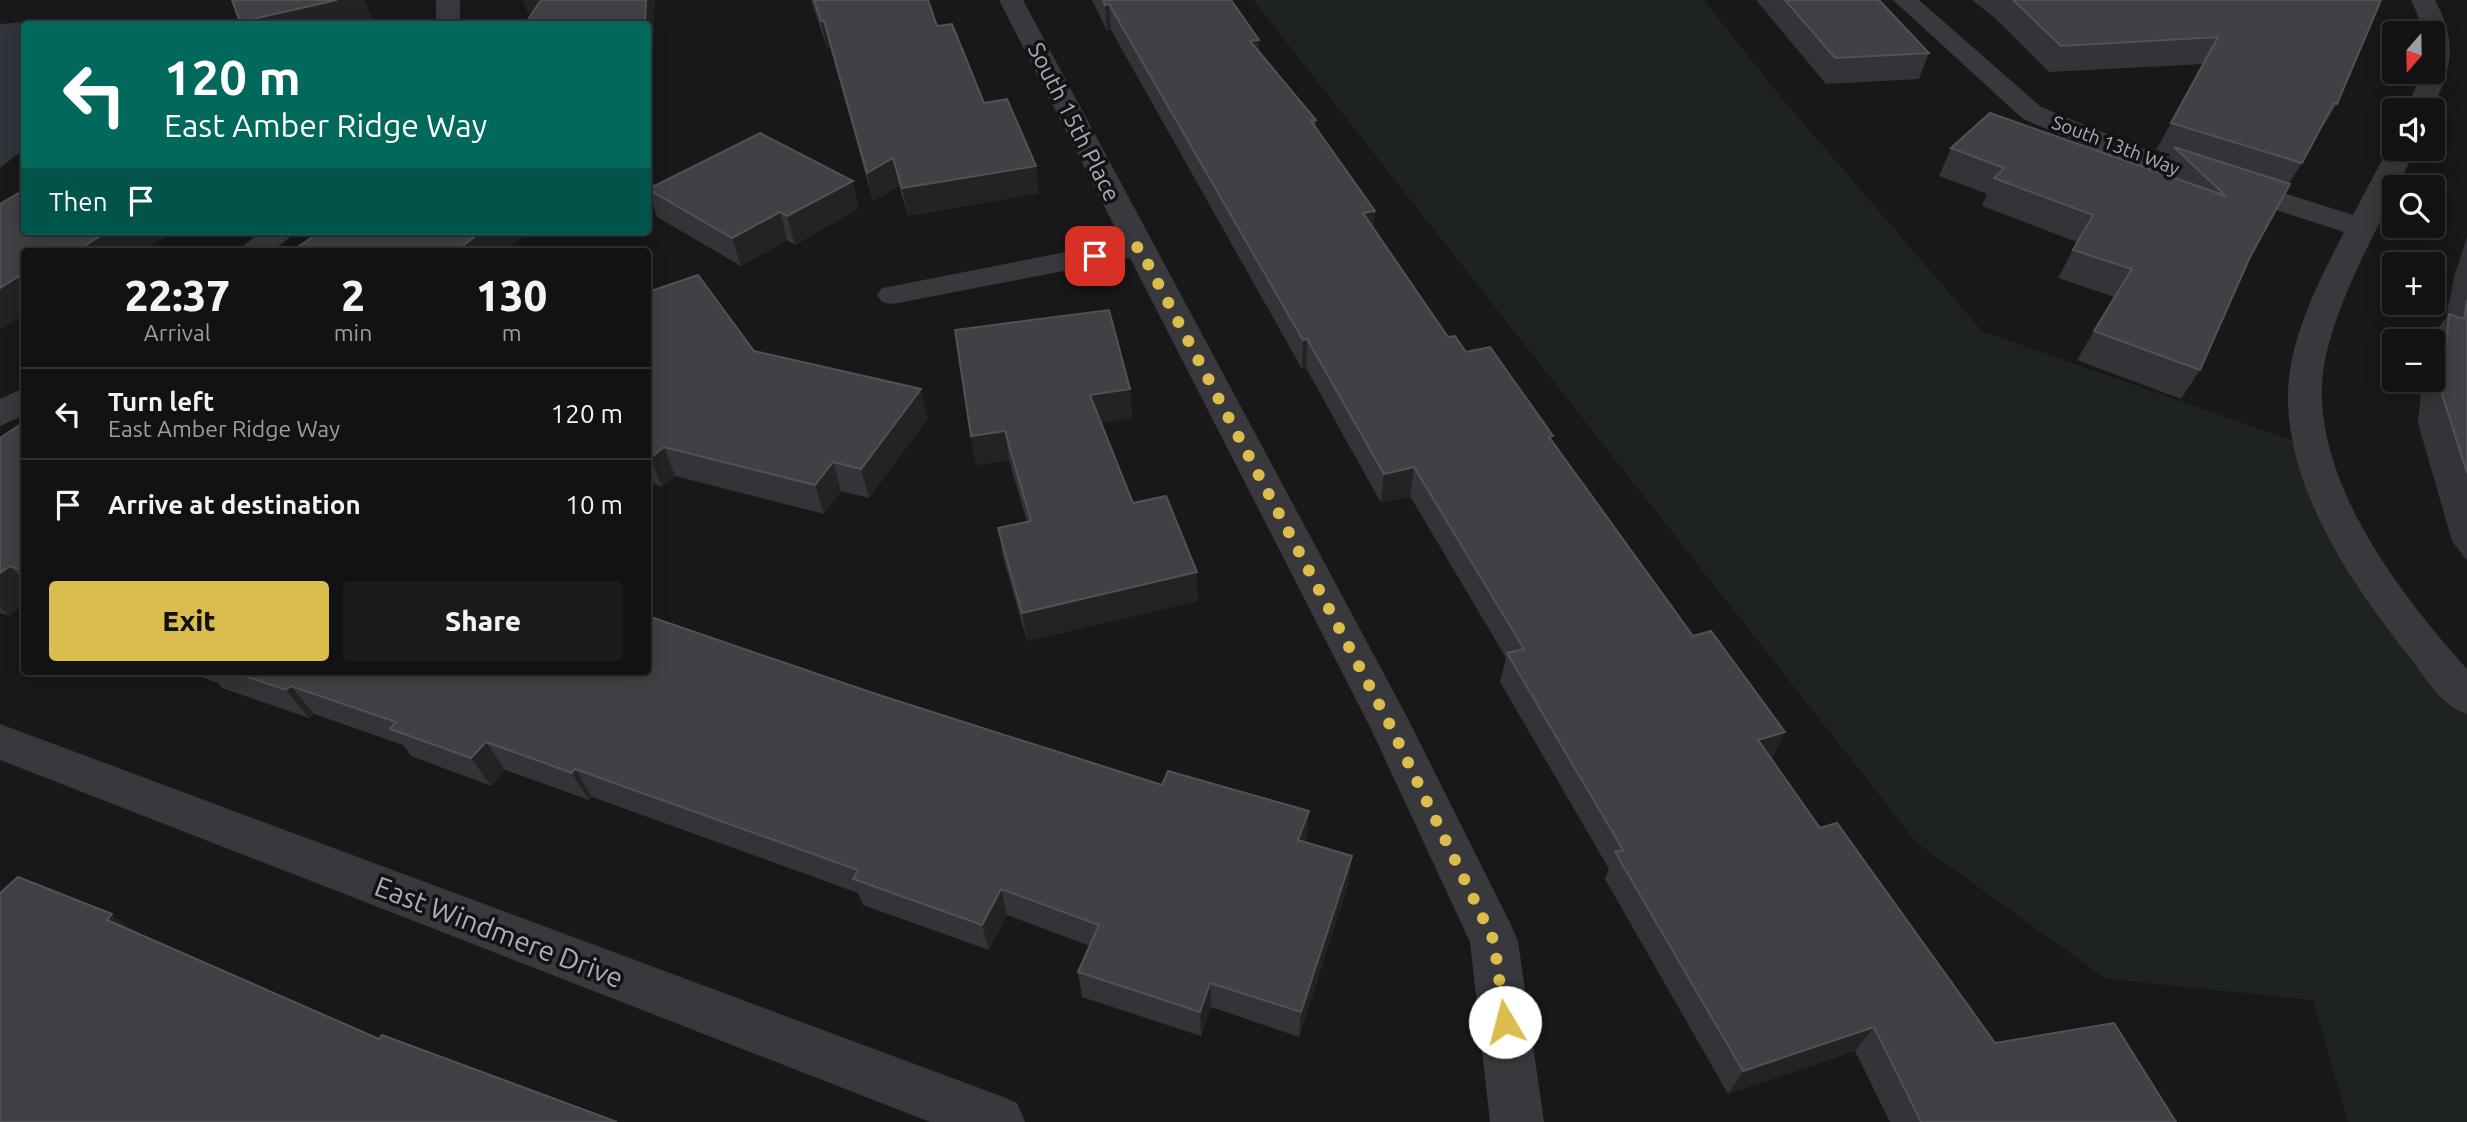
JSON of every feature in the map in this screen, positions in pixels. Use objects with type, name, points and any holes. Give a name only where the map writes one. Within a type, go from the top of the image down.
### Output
[{"type":"street","points":[[448,0],[448,21]]},
{"type":"street","name":"South 15th Place","points":[[1011,0],[1391,727],[1494,941],[1517,1122]]},
{"type":"street","name":"South 13th Way","points":[[1905,0],[2032,113],[2131,154],[2363,228]]},
{"type":"street","points":[[2423,0],[2438,26],[2437,71],[2425,98]]},
{"type":"street","points":[[2395,161],[2323,316],[2309,359],[2305,405],[2311,447],[2336,514],[2391,603],[2438,665],[2467,697]]},
{"type":"street","points":[[256,248],[277,235]]},
{"type":"street","points":[[893,295],[1139,247]]},
{"type":"street","points":[[0,415],[21,401]]},
{"type":"street","name":"East Windmere Drive","points":[[0,742],[998,1122]]},
{"type":"shaded area","points":[[1253,0],[1704,0],[1781,97],[1982,331],[2311,447],[2467,697],[2467,1122],[2348,1122],[2313,1000],[2106,979],[1917,843]]},
{"type":"shaded area","points":[[61,19],[70,21],[37,21]]},
{"type":"shaded area","points":[[21,22],[21,151],[0,168],[0,24]]},
{"type":"building","points":[[232,0],[337,0],[244,21],[240,21]]},
{"type":"building","points":[[541,0],[646,0],[645,21],[527,21]]},
{"type":"building","points":[[814,0],[928,0],[937,26],[952,24],[984,103],[1007,99],[1036,166],[902,188],[893,158],[867,173],[824,21],[821,21]]},
{"type":"building","points":[[1103,0],[1231,0],[1259,40],[1250,41],[1316,120],[1311,121],[1375,211],[1363,213],[1448,337],[1455,336],[1466,352],[1490,347],[1553,436],[1549,437],[1693,636],[1711,631],[1785,732],[1758,740],[1820,828],[1837,823],[1995,1043],[2114,1023],[2176,1122],[1921,1122],[1874,1027],[1743,1071],[1615,852],[1623,850],[1507,653],[1524,649],[1414,467],[1384,474],[1307,339],[1303,340],[1109,4],[1105,5]]},
{"type":"building","points":[[1785,0],[1879,0],[1929,53],[1835,58]]},
{"type":"building","points":[[2013,0],[2381,0],[2337,104],[2334,103],[2302,163],[2171,123],[2218,37],[2061,46]]},
{"type":"building","points":[[1990,113],[2226,196],[2174,147],[2290,184],[2250,257],[2200,370],[2094,331],[2132,269],[2073,250],[2093,215],[1994,178],[2004,168],[1951,148]]},
{"type":"building","points":[[760,133],[853,181],[787,216],[780,212],[732,238],[651,191],[651,188]]},
{"type":"building","points":[[21,192],[21,235],[102,235],[81,248],[21,248],[21,275],[0,288],[0,204]]},
{"type":"building","points":[[315,235],[477,235],[460,248],[297,248]]},
{"type":"building","points":[[698,275],[754,351],[921,389],[861,469],[833,462],[815,485],[664,447],[651,457],[651,291]]},
{"type":"building","points":[[2467,300],[2467,473],[2442,394],[2445,392],[2449,314],[2464,319]]},
{"type":"building","points":[[1109,310],[1130,389],[1090,395],[1133,503],[1166,496],[1197,572],[1022,613],[998,528],[1031,521],[1005,431],[971,436],[955,330]]},
{"type":"building","points":[[21,424],[21,570],[10,566],[0,573],[0,438]]},
{"type":"building","points":[[651,617],[876,694],[1162,785],[1168,771],[1309,811],[1298,840],[1352,856],[1301,1012],[1210,983],[1200,1012],[1078,972],[1099,925],[1001,889],[982,925],[853,879],[858,870],[575,769],[572,773],[486,742],[471,758],[390,729],[396,722],[291,686],[286,690],[242,675],[651,675]]},
{"type":"building","points":[[18,877],[112,914],[107,920],[379,1039],[382,1035],[617,1122],[0,1122],[0,893]]},
{"type":"route","points":[[1095,256],[1139,247],[1391,727],[1494,941],[1505,1022]]}]
